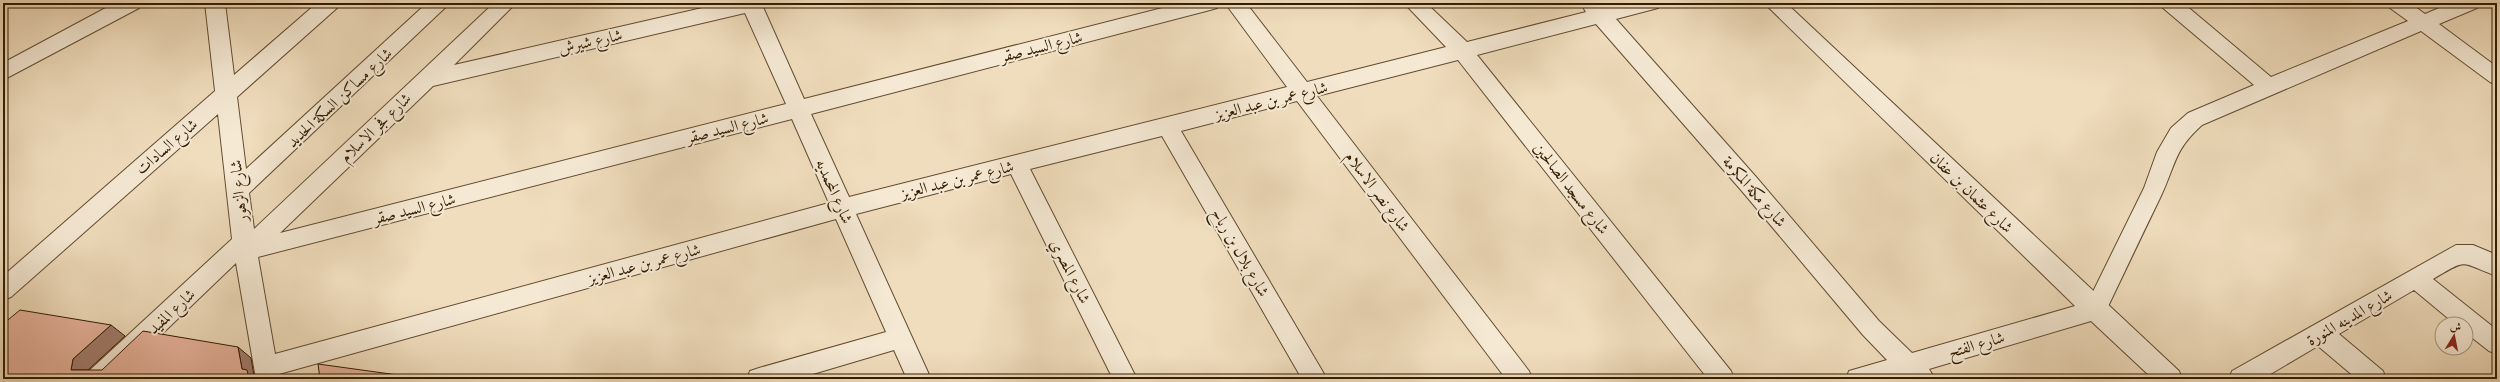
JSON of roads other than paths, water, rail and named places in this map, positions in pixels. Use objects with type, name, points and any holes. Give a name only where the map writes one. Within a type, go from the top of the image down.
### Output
[{"type":"street","points":[[3,72],[132,3]]},
{"type":"street","name":"شارع الزهور","points":[[215,3],[227,93],[244,247],[266,373]]},
{"type":"street","name":"شارع السادات","points":[[3,290],[330,3]]},
{"type":"street","name":"شارع مساكن السكة الحديد","points":[[238,190],[440,3]]},
{"type":"street","name":"شارع فجر الاسلام","points":[[244,247],[506,3]]},
{"type":"street","name":"شارع شيرش","points":[[426,79],[752,3]]},
{"type":"street","name":"شارع المحمديه","points":[[752,3],[919,379]]},
{"type":"street","name":"شارع السيد صقر","points":[[244,247],[798,109],[1210,3]]},
{"type":"street","name":"شارع نصر الاسلام","points":[[1235,3],[1520,379]]},
{"type":"street","name":"شارع مسجد الصالحين","points":[[1414,3],[1463,51],[1722,379]]},
{"type":"street","name":"شارع عمر بن عبد العزيز","points":[[266,373],[843,208],[1463,51],[1595,9],[1651,3]]},
{"type":"street","name":"شارع عثمان بن عفان","points":[[1774,3],[2095,310],[2170,379]]},
{"type":"street","name":"شارع مكة المكرمة","points":[[1595,9],[1749,184],[1871,328],[1914,372]]},
{"type":"street","name":"شارع بلال بن رباح","points":[[1167,126],[1315,379]]},
{"type":"street","name":"شارع المصري","points":[[1017,164],[1125,379]]},
{"type":"street","name":"شارع المفيد","points":[[98,379],[244,247]]},
{"type":"street","name":"شارع المدينه المنورة","points":[[2241,379],[2456,254],[2473,254],[2497,266]]},
{"type":"street","points":[[2415,278],[2497,344]]},
{"type":"street","name":"شارع الفتح","points":[[1858,379],[1914,372],[2095,310]]},
{"type":"street","points":[[2320,333],[2374,379]]},
{"type":"street","points":[[760,379],[900,338]]},
{"type":"lane","points":[[2170,3],[2270,87]]},
{"type":"lane","points":[[2397,3],[2497,77]]},
{"type":"lane","points":[[2095,310],[2154,188],[2167,152],[2178,134],[2194,119],[2470,3]]}]
